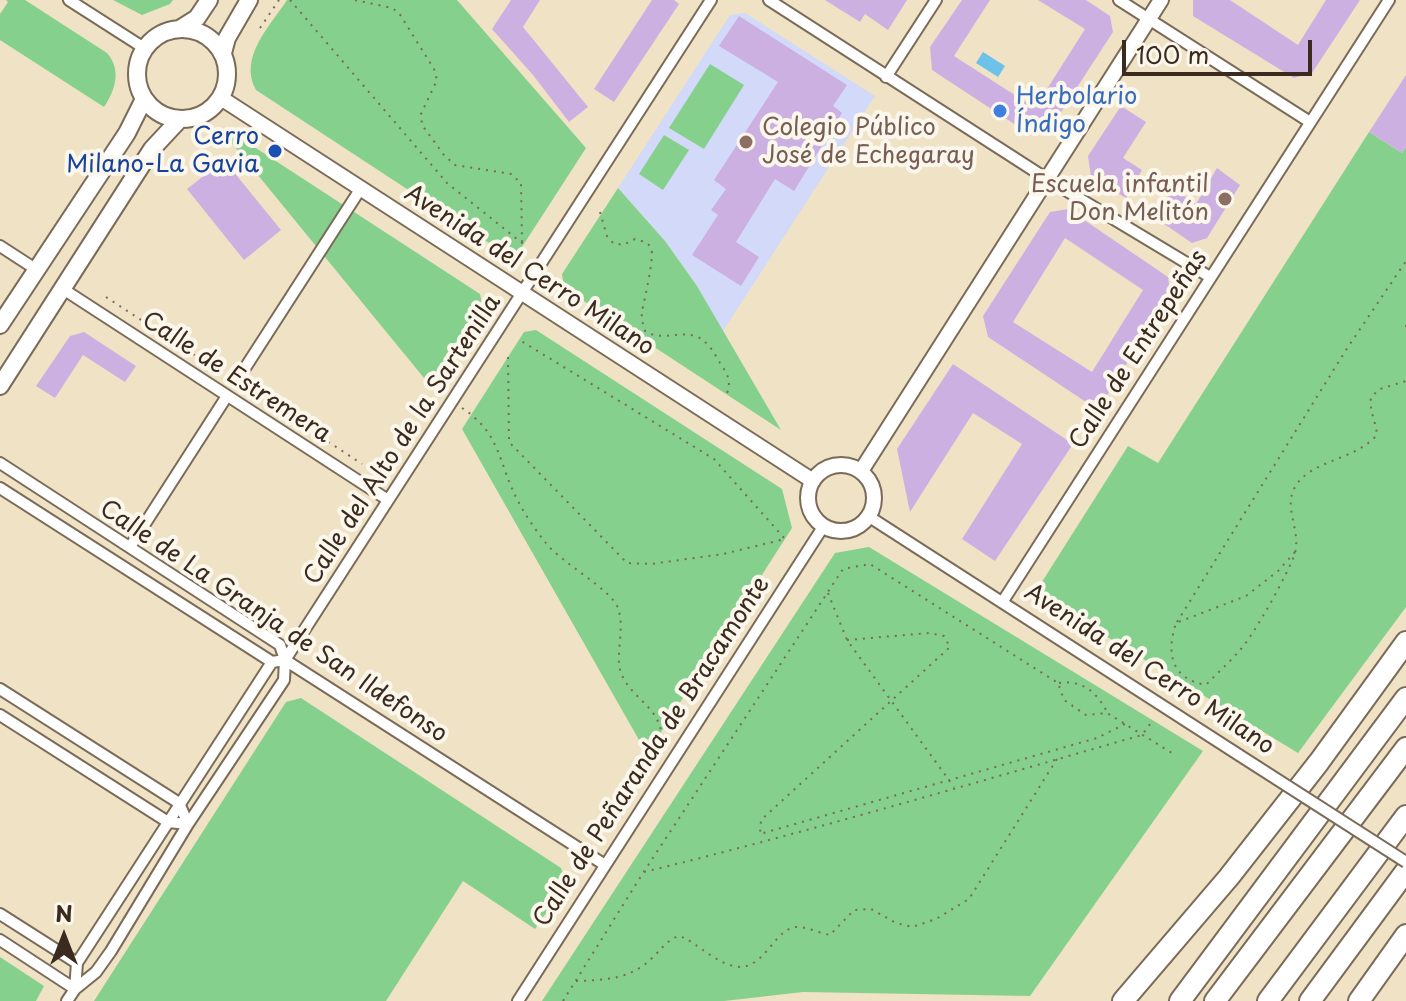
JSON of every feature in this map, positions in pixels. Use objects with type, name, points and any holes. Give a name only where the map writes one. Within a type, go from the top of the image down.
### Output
[{"type":"highway","points":[[1123,1001],[1229,877],[1310,774],[1406,642]]},
{"type":"highway","points":[[1180,1001],[1406,698]]},
{"type":"highway","points":[[1215,1001],[1406,748]]},
{"type":"highway","points":[[1268,1001],[1406,816]]},
{"type":"highway","points":[[1311,1001],[1406,871]]},
{"type":"highway","points":[[1170,1001],[1254,902]]},
{"type":"highway","points":[[1359,1001],[1406,935]]},
{"type":"main road","points":[[181,28],[198,31],[212,40],[223,53],[228,75],[221,98],[203,114],[179,120],[153,110],[144,99],[137,82],[137,63],[144,48],[155,37],[181,28],[197,18],[209,0]]},
{"type":"main road","points":[[223,53],[233,25],[249,0]]},
{"type":"main road","points":[[861,471],[1161,0]]},
{"type":"main road","name":"Avenida del Cerro Milano","points":[[221,98],[813,481]]},
{"type":"main road","points":[[0,325],[127,133],[144,99]]},
{"type":"main road","points":[[0,386],[152,149],[179,120]]},
{"type":"main road","points":[[851,466],[861,471],[867,476],[874,492],[868,516],[852,530],[841,532],[823,527],[810,509],[809,489],[813,481],[829,467],[851,466]]},
{"type":"street","points":[[69,0],[144,48]]},
{"type":"street","name":"Calle del Alto de la Sartenilla","points":[[67,1001],[75,989],[96,972],[188,824],[284,680],[285,660],[711,0]]},
{"type":"street","points":[[769,0],[1047,179],[1210,277]]},
{"type":"street","points":[[886,77],[936,0]]},
{"type":"street","points":[[1119,0],[1310,122]]},
{"type":"street","name":"Calle de Entrepeñas","points":[[1003,601],[1389,0]]},
{"type":"street","points":[[236,382],[361,188]]},
{"type":"street","points":[[0,246],[37,270]]},
{"type":"street","name":"Calle de Estremera","points":[[63,289],[388,500]]},
{"type":"street","points":[[130,547],[227,396]]},
{"type":"street","name":"Calle de La Granja de San Ildefonso","points":[[0,463],[280,645],[285,660],[605,865]]},
{"type":"street","name":"Calle de La Granja de San Ildefonso","points":[[0,488],[272,662]]},
{"type":"street","name":"Avenida del Cerro Milano","points":[[868,516],[1406,862]]},
{"type":"street","name":"Calle de Peñaranda de Bracamonte","points":[[518,1001],[823,527]]},
{"type":"street","points":[[272,662],[285,660]]},
{"type":"street","name":"Calle del Alto de la Sartenilla","points":[[75,989],[77,963],[272,662]]},
{"type":"street","points":[[0,689],[179,803],[188,824],[168,822],[0,715]]},
{"type":"street","points":[[0,914],[77,963]]},
{"type":"street","points":[[0,940],[75,989]]},
{"type":"path","points":[[260,28],[279,0]]},
{"type":"path","points":[[290,0],[447,183],[527,247]]},
{"type":"path","points":[[355,0],[392,8],[399,13],[434,69],[437,80],[421,114],[422,125],[444,155],[455,165],[511,174],[521,183],[522,244]]},
{"type":"path","points":[[600,212],[607,236],[613,243],[623,245],[635,239],[651,248],[648,292],[641,315],[645,331],[652,336],[665,337],[681,333],[705,341],[729,376],[730,386],[725,398]]},
{"type":"path","points":[[1406,261],[1346,350],[1176,623],[1173,634],[1174,663],[1180,675],[1194,683],[1206,685],[1243,647],[1295,552],[1296,532],[1290,498],[1295,486],[1303,475],[1367,446],[1377,435],[1376,423],[1369,410],[1371,397],[1380,389],[1406,381]]},
{"type":"path","points":[[508,357],[509,442],[627,563],[651,564],[723,554],[785,539],[714,459],[518,339]]},
{"type":"path","points":[[451,401],[471,414],[489,432],[499,449],[518,501],[547,545],[566,564],[612,599],[620,619],[619,664],[622,678],[651,711],[660,734],[678,750]]},
{"type":"path","points":[[1176,623],[1246,596],[1278,571],[1295,552]]},
{"type":"path","points":[[563,1001],[643,873],[843,569],[870,564],[1058,683],[1064,700],[1086,715],[1107,713]]},
{"type":"path","points":[[828,592],[847,640],[954,787]]},
{"type":"path","points":[[847,640],[929,633],[944,636],[950,647],[761,820],[760,834],[1097,738],[1125,724]]},
{"type":"path","points":[[1173,689],[1180,675]]},
{"type":"path","points":[[1058,683],[1075,681],[1099,696],[1107,713],[1172,753]]},
{"type":"path","points":[[643,873],[832,825],[954,787],[1142,735],[1153,720]]},
{"type":"path","points":[[576,981],[614,980],[647,963],[678,936],[726,964],[743,968],[755,963],[787,931],[798,926],[830,935],[854,910],[871,909],[896,923],[912,927],[936,919],[969,899],[1057,759]]},
{"type":"shaded area","name":"Colegio Público José de Echegaray","points":[[745,13],[875,96],[723,331],[697,286],[665,241],[618,188],[730,15]]},
{"type":"green space","points":[[6,0],[25,0],[107,53],[116,73],[104,107],[0,40],[0,14],[8,2]]},
{"type":"green space","points":[[113,0],[173,0],[142,15]]},
{"type":"green space","points":[[287,0],[457,0],[586,148],[520,250],[506,254],[256,90],[251,78],[253,54]]},
{"type":"green space","points":[[710,64],[744,85],[704,149],[669,128]]},
{"type":"green space","points":[[221,130],[242,139],[480,294],[483,308],[433,389]]},
{"type":"green space","points":[[1369,132],[1402,153],[1406,147],[1406,607],[1298,753],[1043,598],[1040,585],[1128,446],[1158,463]]},
{"type":"green space","points":[[664,135],[689,150],[663,190],[639,174]]},
{"type":"green space","points":[[618,188],[665,241],[697,286],[781,430],[564,288],[562,274]]},
{"type":"green space","points":[[536,330],[782,489],[792,528],[647,754],[462,429],[524,332]]},
{"type":"green space","points":[[869,547],[1203,751],[1030,996],[803,992],[724,1001],[542,1001],[835,553]]},
{"type":"green space","points":[[301,698],[561,868],[566,884],[535,929],[463,881],[386,1001],[94,1001],[286,702]]},
{"type":"green space","points":[[0,957],[44,986],[36,1001],[0,1001]]},
{"type":"water","points":[[983,52],[1005,66],[998,77],[976,63]]},
{"type":"building","points":[[511,0],[540,0],[523,27],[588,107],[569,122],[492,29]]},
{"type":"building","points":[[652,0],[674,0],[679,4],[614,102],[594,89]]},
{"type":"building","points":[[825,0],[907,0],[888,30],[865,14],[860,22]]},
{"type":"building","points":[[962,0],[990,0],[954,56],[1035,108],[1085,29],[1038,0],[1086,0],[1110,16],[1113,32],[1048,132],[1031,135],[932,70],[930,47]]},
{"type":"building","points":[[1193,0],[1230,0],[1298,45],[1326,0],[1360,0],[1312,73],[1294,78],[1193,16]]},
{"type":"building","points":[[739,16],[847,85],[833,106],[842,113],[794,191],[775,179],[736,242],[759,257],[741,286],[692,255],[718,215],[711,210],[726,189],[714,180],[778,82],[719,46]]},
{"type":"building","points":[[1406,75],[1406,147],[1402,153],[1369,132]]},
{"type":"building","points":[[1121,106],[1146,122],[1123,158],[1142,170],[1126,198],[1091,177],[1088,156]]},
{"type":"building","points":[[224,160],[281,230],[244,260],[187,189]]},
{"type":"building","points":[[1217,168],[1240,185],[1207,238],[1192,243],[1154,217],[1173,188],[1196,204]]},
{"type":"building","points":[[1068,209],[1168,277],[1170,293],[1106,397],[1086,402],[988,337],[983,316],[1050,212]],"holes":[[[1065,238],[1143,290],[1092,372],[1013,322]]]},
{"type":"building","points":[[84,332],[136,366],[125,382],[83,355],[55,398],[36,386],[70,336]]},
{"type":"building","points":[[953,364],[1073,444],[995,561],[962,539],[1022,444],[973,413],[910,512],[897,449]]},
{"type":"place","name":"Herbolario Índigo","points":[[1000,111]]},
{"type":"place","name":"Colegio Público José de Echegaray","points":[[746,142]]},
{"type":"place","name":"Cerro Milano-La Gavia","points":[[275,151]]},
{"type":"place","name":"Escuela infantil Don Melitón","points":[[1225,199]]}]
